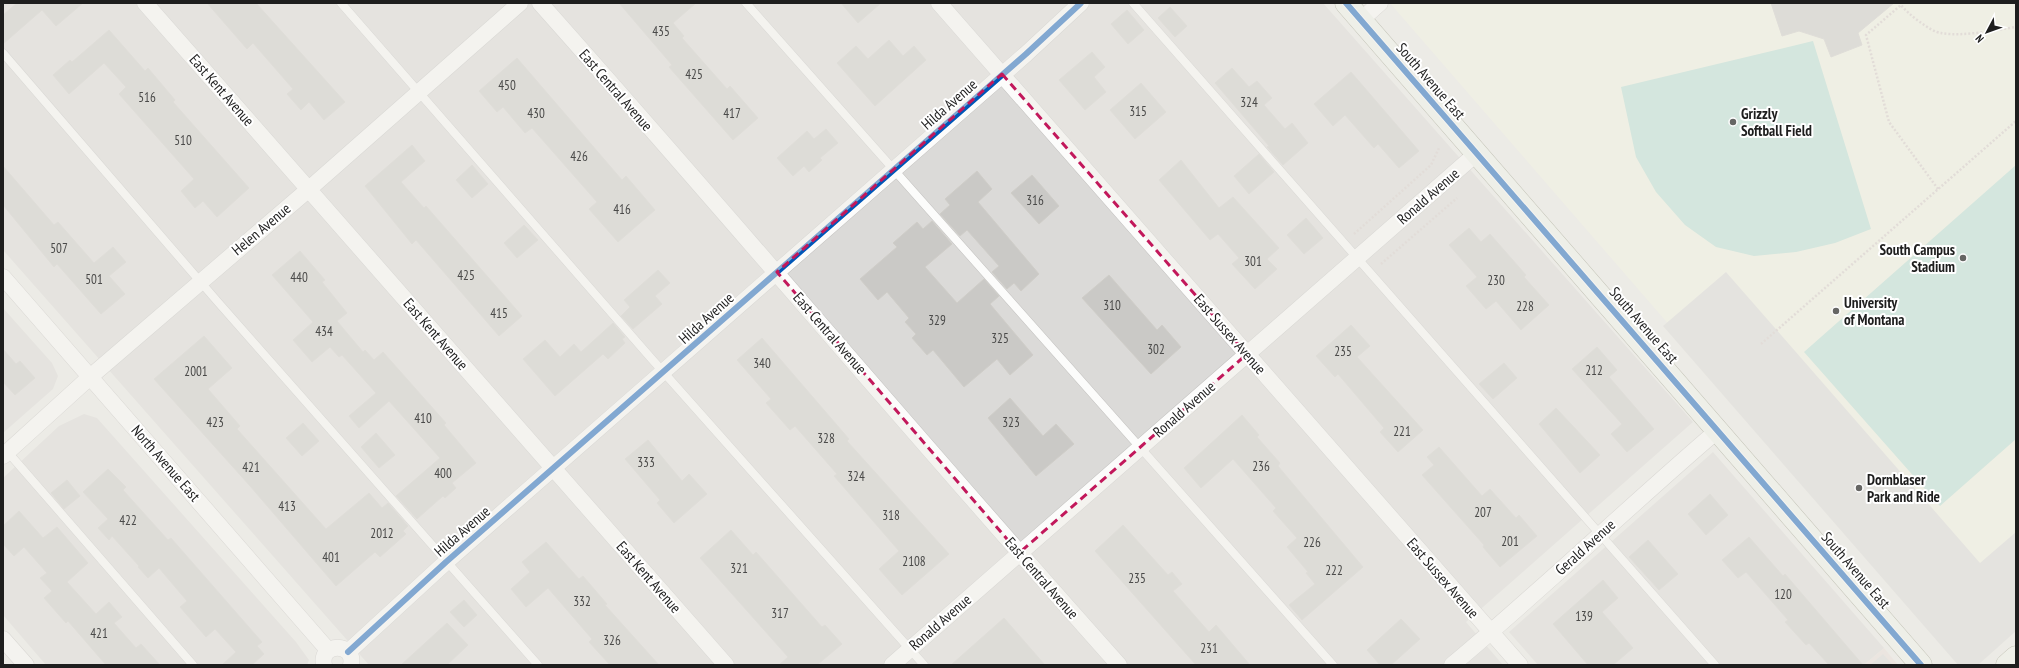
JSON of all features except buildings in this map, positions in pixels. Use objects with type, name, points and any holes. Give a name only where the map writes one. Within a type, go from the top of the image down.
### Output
[{"type":"street","name":"East Kent Avenue","points":[[145,3],[726,665]]},
{"type":"street","name":"Helen Avenue","points":[[4,451],[309,189],[418,91],[520,3]]},
{"type":"street","name":"East Central Avenue","points":[[540,3],[778,272],[1020,553],[1119,665]]},
{"type":"street","name":"East Sussex Avenue","points":[[939,3],[1520,665]]},
{"type":"street","name":"Hilda Avenue","points":[[349,658],[446,562],[778,272],[1081,3]]},
{"type":"street","name":"South Avenue East","points":[[1346,3],[1921,665]]},
{"type":"street","points":[[1361,20],[1380,3]]},
{"type":"street","name":"Ronald Avenue","points":[[892,665],[1477,153]]},
{"type":"street","name":"North Avenue East","points":[[3,277],[90,377],[326,657]]},
{"type":"street","name":"Gerald Avenue","points":[[1452,665],[1491,633],[1599,534],[1718,430]]},
{"type":"street","points":[[3,639],[26,665]]},
{"type":"street","points":[[326,657],[338,647],[349,658]]},
{"type":"street","points":[[2007,665],[2016,657]]},
{"type":"lane","points":[[341,3],[664,372],[924,665]]},
{"type":"lane","points":[[746,3],[1333,665]]},
{"type":"lane","points":[[1133,3],[1715,665]]},
{"type":"lane","points":[[3,53],[200,282],[538,665]]},
{"type":"lane","points":[[4,451],[194,665]]},
{"type":"path","points":[[1938,189],[1889,122],[1866,35],[1901,5],[1910,16],[1940,34],[1977,33],[2016,27]]},
{"type":"path","points":[[1761,344],[2016,121]]},
{"type":"path","points":[[1344,243],[1431,165],[1439,148]]},
{"type":"path","points":[[1370,273],[1457,198]]},
{"type":"highlighted area","points":[[1002,74],[1247,354],[1019,553],[777,272]]},
{"type":"shaded area","points":[[3,3],[1323,3],[1693,422],[1466,622],[1503,665],[369,665],[3,250]]},
{"type":"shaded area","name":"University of Montana","points":[[1390,3],[2016,3],[2016,618],[1946,644]]},
{"type":"shaded area","name":"Grizzly Softball Field","points":[[1813,41],[1871,229],[1835,243],[1796,252],[1754,256],[1716,247],[1685,225],[1656,192],[1636,157],[1621,87]]},
{"type":"shaded area","name":"South Campus Stadium","points":[[2016,165],[2016,439],[1940,506],[1804,352]]},
{"type":"shaded area","name":"Dornblaser Park and Ride","points":[[1726,272],[1980,563],[2016,532],[2016,631],[1978,665],[1958,665],[1663,326]]},
{"type":"shaded area","points":[[3,308],[52,363],[58,376],[53,389],[3,433]]},
{"type":"shaded area","points":[[84,414],[97,418],[296,642],[309,660],[307,665],[46,665],[3,615],[3,478],[59,426]]},
{"type":"shaded area","points":[[1713,452],[1884,648],[1864,665],[1538,665],[1509,632]]},
{"type":"shaded area","points":[[1884,648],[1898,665],[1864,665]]},
{"type":"shaded area","points":[[1883,654],[1893,665],[1870,665]]},
{"type":"cycle path","points":[[348,652],[446,562],[1026,54],[1081,3]]},
{"type":"cycle path","points":[[1346,3],[1921,665]]},
{"type":"place","name":"Grizzly Softball Field","points":[[1733,122]]},
{"type":"place","name":"South Campus Stadium","points":[[1963,258]]},
{"type":"place","name":"University of Montana","points":[[1836,311]]},
{"type":"place","name":"Dornblaser Park and Ride","points":[[1859,488]]}]
